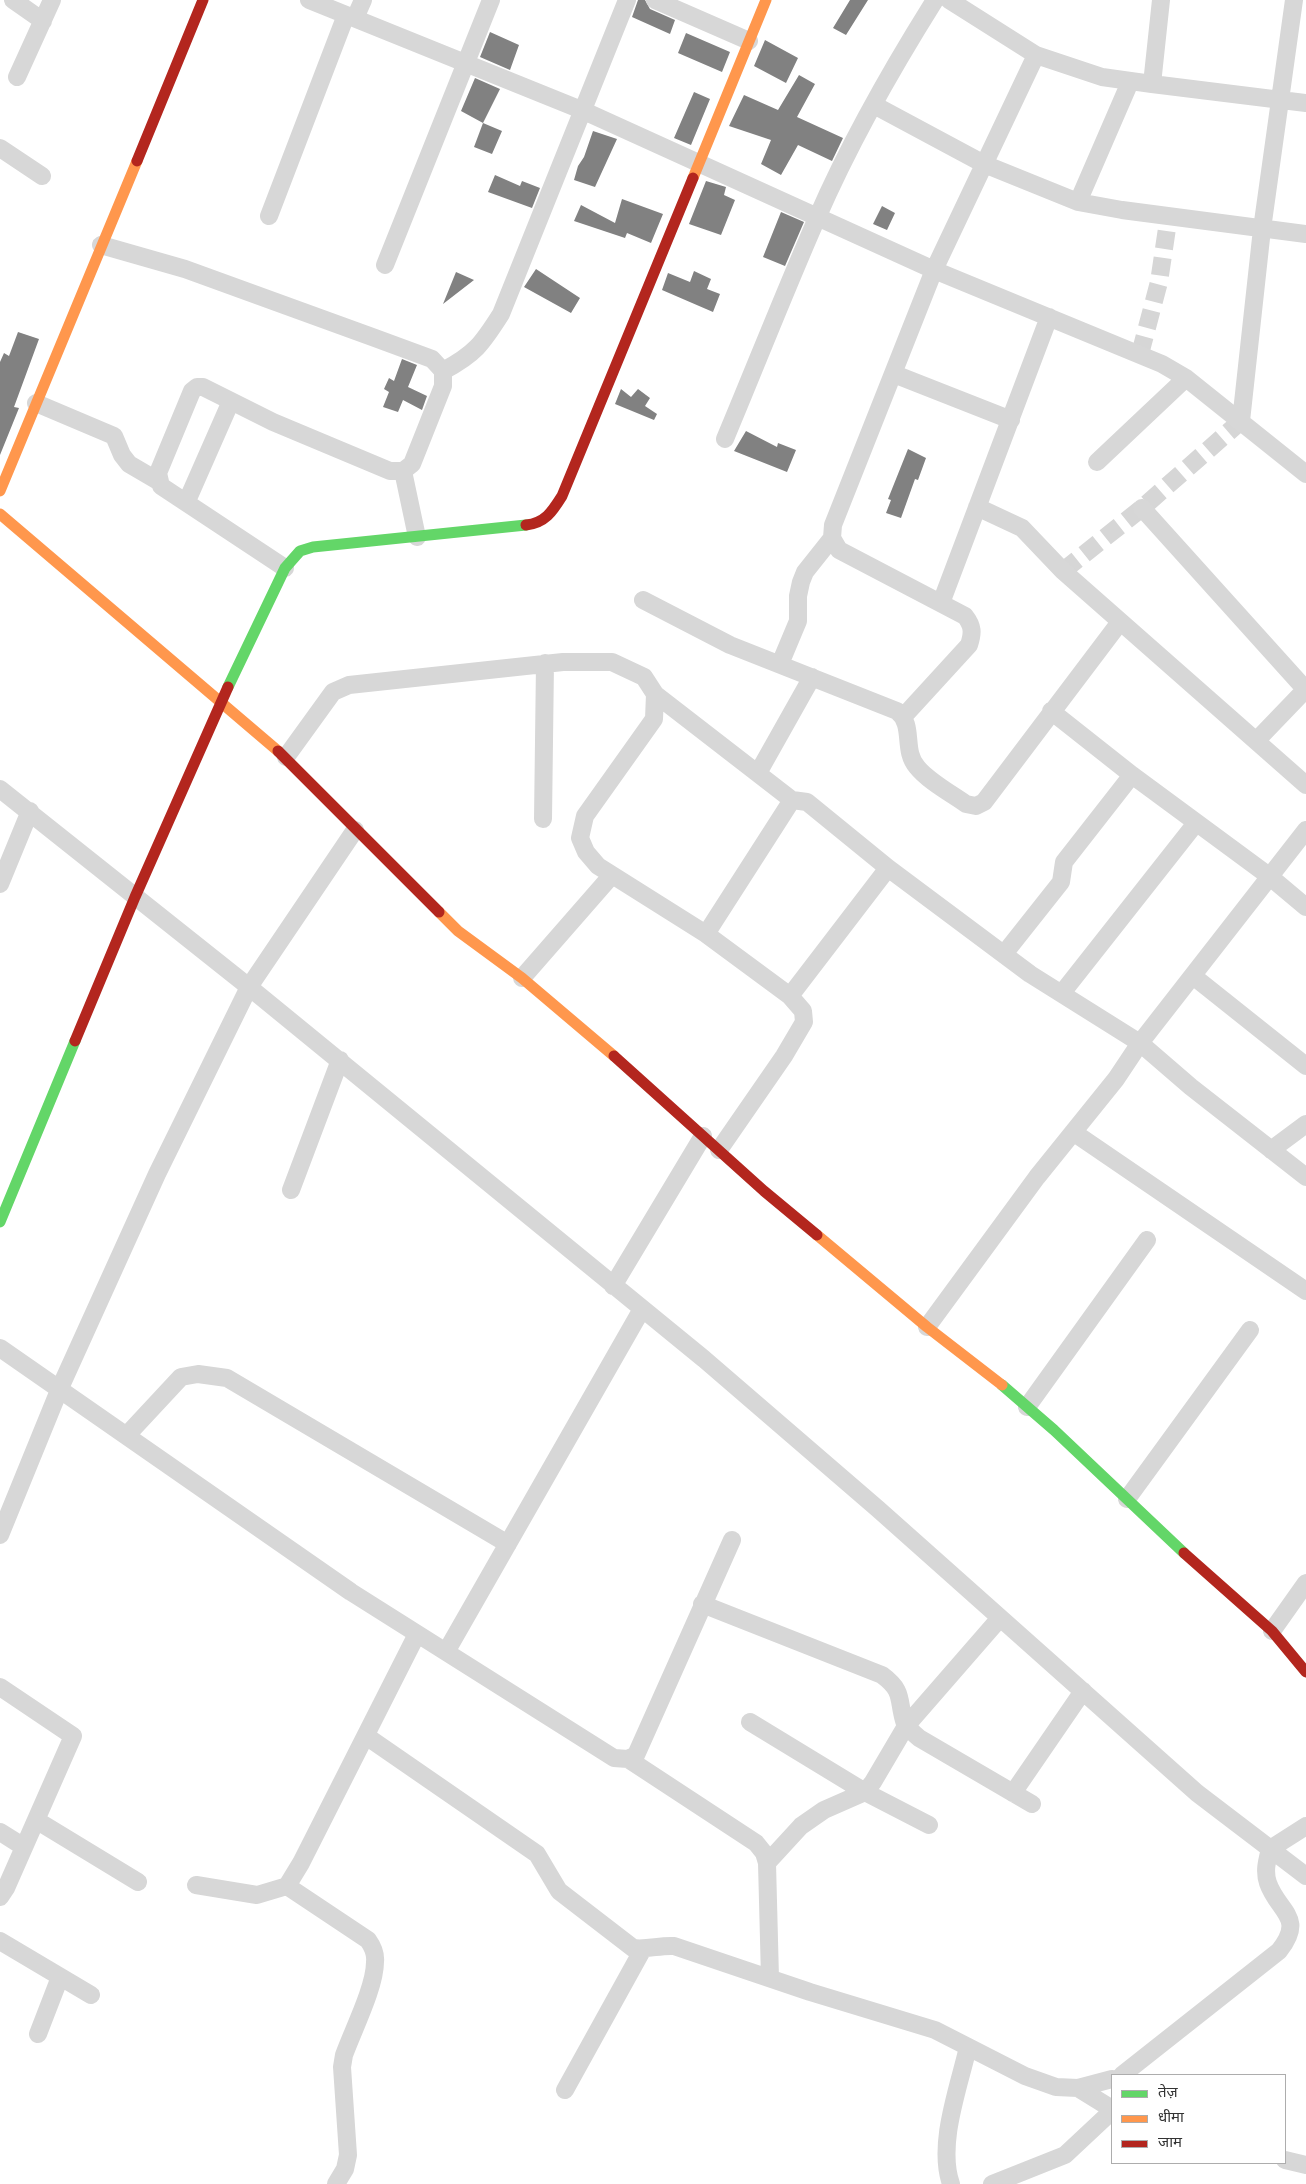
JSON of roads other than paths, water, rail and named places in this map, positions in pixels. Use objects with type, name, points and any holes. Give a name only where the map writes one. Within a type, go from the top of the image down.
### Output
[{"type":"street","points":[[13,0],[43,21]]},
{"type":"street","points":[[17,76],[52,0]]},
{"type":"street","points":[[0,491],[100,245],[203,0]]},
{"type":"street","points":[[309,0],[584,111],[700,162],[934,270],[1148,357],[1186,378],[1306,474]]},
{"type":"street","points":[[269,216],[351,17],[363,0]]},
{"type":"street","points":[[385,265],[464,62],[491,0]]},
{"type":"street","points":[[443,371],[467,358],[486,338],[501,314],[627,0]]},
{"type":"street","points":[[655,0],[749,41]]},
{"type":"street","points":[[0,1222],[134,897],[222,700],[284,568],[300,551],[312,547],[534,524],[550,516],[562,496],[766,0]]},
{"type":"street","points":[[725,439],[818,216],[874,105],[935,0]]},
{"type":"street","points":[[949,0],[1036,54],[1087,73],[1130,82],[1306,103]]},
{"type":"street","points":[[1152,84],[1162,0]]},
{"type":"street","points":[[1241,421],[1262,228],[1294,0]]},
{"type":"street","points":[[904,716],[969,645],[973,634],[971,624],[965,616],[838,550],[832,538],[833,525],[934,270],[1036,54]]},
{"type":"street","points":[[1078,202],[1130,82]]},
{"type":"street","points":[[874,105],[984,164],[1078,202],[1122,210],[1306,234]]},
{"type":"street","points":[[0,148],[42,176]]},
{"type":"street","points":[[100,245],[185,269],[375,338],[432,359],[443,371],[444,386],[412,464],[403,471],[390,471],[273,422],[203,387],[197,387],[192,391],[158,473],[158,481]]},
{"type":"street","points":[[941,604],[1049,317]]},
{"type":"street","points":[[894,374],[1011,420]]},
{"type":"street","points":[[1097,462],[1186,378]]},
{"type":"street","points":[[187,501],[232,401]]},
{"type":"street","points":[[36,403],[114,436],[122,455],[129,464],[158,481],[161,486],[187,501],[284,568]]},
{"type":"street","points":[[403,471],[417,536]]},
{"type":"street","points":[[977,507],[1022,528],[1063,571],[1306,785]]},
{"type":"street","points":[[1142,508],[1306,690],[1256,741]]},
{"type":"street","points":[[0,514],[222,700],[286,757],[355,830],[458,931],[522,978],[603,1046],[764,1191],[927,1327],[981,1367],[1027,1407],[1127,1498],[1200,1568],[1272,1631],[1306,1672]]},
{"type":"street","points":[[780,664],[798,621],[798,596],[801,582],[806,572],[832,538]]},
{"type":"street","points":[[643,600],[730,645],[897,711],[904,716],[907,723],[908,747],[916,767],[966,804],[976,806],[984,802],[1120,622]]},
{"type":"street","points":[[286,757],[332,692],[349,685],[545,663],[612,662],[644,677],[656,694],[792,800],[807,802],[888,868],[1030,974],[1140,1043],[1191,1087],[1306,1177]]},
{"type":"street","points":[[543,819],[545,663]]},
{"type":"street","points":[[758,773],[812,677]]},
{"type":"street","points":[[656,694],[654,719],[585,816],[580,838],[586,852],[598,866],[706,934],[790,996],[803,1011],[804,1022],[784,1056],[719,1150]]},
{"type":"street","points":[[1052,711],[1132,775],[1269,876],[1306,907]]},
{"type":"street","points":[[1004,954],[1061,882],[1064,862],[1132,775]]},
{"type":"street","points":[[0,789],[340,1060],[642,1309],[878,1508],[1197,1793],[1306,1876]]},
{"type":"street","points":[[706,934],[792,800]]},
{"type":"street","points":[[0,884],[30,811]]},
{"type":"street","points":[[1062,993],[1196,823]]},
{"type":"street","points":[[0,1535],[60,1388],[157,1174],[249,987],[355,830]]},
{"type":"street","points":[[927,1327],[1036,1177],[1116,1079],[1140,1043],[1306,830]]},
{"type":"street","points":[[790,996],[888,868]]},
{"type":"street","points":[[522,978],[612,874]]},
{"type":"street","points":[[1193,976],[1306,1066]]},
{"type":"street","points":[[291,1190],[340,1060]]},
{"type":"street","points":[[1271,1150],[1306,1124]]},
{"type":"street","points":[[1073,1132],[1306,1291]]},
{"type":"street","points":[[613,1286],[703,1136]]},
{"type":"street","points":[[1027,1407],[1148,1240]]},
{"type":"street","points":[[446,1652],[642,1309]]},
{"type":"street","points":[[1127,1498],[1250,1330]]},
{"type":"street","points":[[0,1348],[351,1592],[614,1758],[628,1759],[756,1843],[767,1863],[770,1978]]},
{"type":"street","points":[[127,1435],[181,1377],[198,1374],[227,1378],[508,1544]]},
{"type":"street","points":[[628,1759],[636,1755],[732,1540]]},
{"type":"street","points":[[1272,1631],[1306,1583]]},
{"type":"street","points":[[702,1604],[882,1675],[894,1684],[899,1694],[906,1726],[926,1743],[1032,1804]]},
{"type":"street","points":[[767,1863],[801,1826],[824,1810],[865,1792],[874,1782],[906,1726],[1000,1618]]},
{"type":"street","points":[[196,1885],[257,1895],[287,1886],[301,1863],[417,1634]]},
{"type":"street","points":[[0,1687],[73,1736],[0,1897]]},
{"type":"street","points":[[1013,1793],[1083,1691]]},
{"type":"street","points":[[750,1722],[865,1792],[929,1825]]},
{"type":"street","points":[[366,1736],[537,1854],[559,1891],[622,1942],[633,1948],[643,1949],[662,1945],[674,1946],[935,2030],[1025,2076],[1056,2087],[1078,2088],[1111,2079]]},
{"type":"street","points":[[36,1820],[138,1882]]},
{"type":"street","points":[[1123,2074],[1279,1951],[1290,1939],[1292,1928],[1290,1915],[1268,1884],[1265,1867],[1270,1849],[1306,1826]]},
{"type":"street","points":[[0,1832],[24,1847]]},
{"type":"street","points":[[287,1886],[368,1940],[374,1950],[376,1962],[373,1978],[344,2055],[342,2067],[348,2154],[345,2169],[336,2184]]},
{"type":"street","points":[[0,1941],[91,1994]]},
{"type":"street","points":[[564,2090],[643,1949]]},
{"type":"street","points":[[38,2034],[60,1976]]},
{"type":"street","points":[[951,2184],[948,2176],[946,2146],[968,2047]]},
{"type":"street","points":[[1078,2088],[1111,2109]]},
{"type":"street","points":[[992,2184],[1066,2154],[1111,2111]]},
{"type":"street","points":[[1286,2160],[1306,2165]]},
{"type":"tunnel","points":[[1140,354],[1159,282],[1169,215]]},
{"type":"tunnel","points":[[1063,571],[1142,508],[1241,421]]}]
